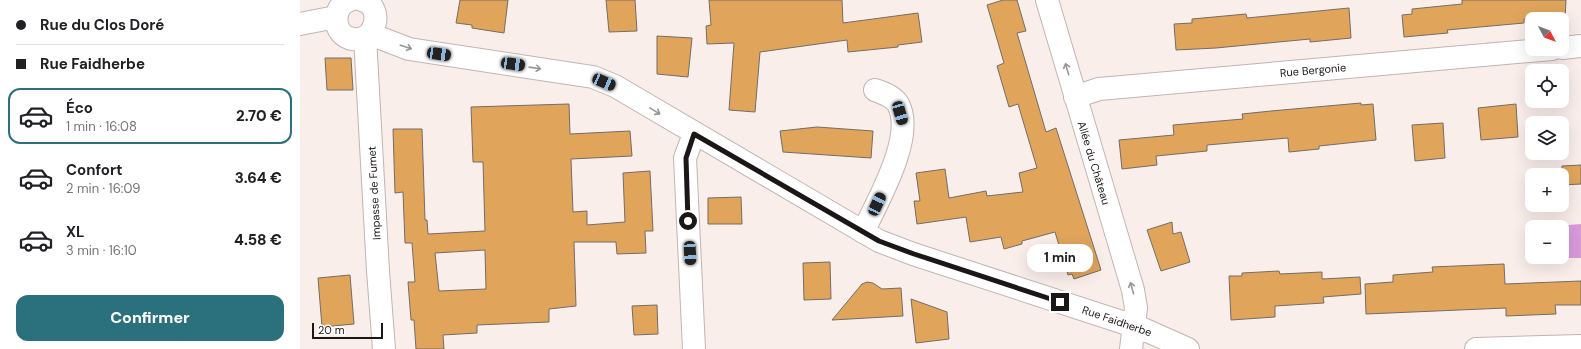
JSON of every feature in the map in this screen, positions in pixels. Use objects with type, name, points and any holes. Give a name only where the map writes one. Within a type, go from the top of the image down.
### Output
[{"type":"street","points":[[361,0],[370,5],[376,16],[376,22],[367,35],[359,39],[347,37],[338,29],[336,17],[341,5],[361,0]]},
{"type":"street","name":"Allée du Château","points":[[1046,0],[1133,290],[1136,308],[1131,349]]},
{"type":"street","points":[[301,23],[336,17]]},
{"type":"street","name":"Rue Faidherbe","points":[[367,35],[409,49],[593,77],[615,86],[694,134],[879,241],[900,250],[1134,326],[1188,349]]},
{"type":"street","name":"Impasse de Fumet","points":[[367,35],[378,272],[384,349]]},
{"type":"street","points":[[1569,47],[1581,46]]},
{"type":"street","name":"Rue Bergonie","points":[[1075,97],[1099,89],[1525,51]]},
{"type":"street","points":[[864,232],[890,175],[902,143],[903,121],[898,104],[887,94],[874,90]]},
{"type":"street","points":[[694,134],[686,158],[694,349]]},
{"type":"street","points":[[1476,349],[1581,346]]},
{"type":"shaded area","points":[[1581,224],[1581,258],[1569,258],[1569,225]]},
{"type":"building","points":[[460,0],[508,0],[504,33],[472,28],[472,25],[456,23]]},
{"type":"building","points":[[606,0],[635,0],[637,31],[609,32]]},
{"type":"building","points":[[709,0],[842,0],[843,23],[918,13],[922,42],[898,45],[898,47],[848,52],[847,40],[760,52],[755,112],[729,110],[734,43],[707,44],[706,26],[711,25]]},
{"type":"building","points":[[1003,0],[1017,0],[1026,31],[1017,33],[1046,132],[1056,128],[1101,270],[1074,279],[1072,274],[1068,275],[1055,232],[1022,241],[1022,244],[1004,249],[1001,237],[970,242],[966,217],[917,224],[914,201],[920,201],[916,173],[945,169],[949,198],[986,191],[987,196],[1023,192],[1019,173],[1037,168],[1018,104],[1009,107],[997,66],[1004,63],[987,5]]},
{"type":"building","points":[[1462,0],[1566,0],[1565,12],[1525,12],[1524,23],[1447,30],[1448,33],[1404,37],[1402,15],[1412,14],[1412,9],[1462,4]]},
{"type":"building","points":[[1349,8],[1351,38],[1310,42],[1310,39],[1216,48],[1176,50],[1174,24],[1192,23],[1192,19],[1246,14],[1247,18]]},
{"type":"building","points":[[657,36],[692,38],[688,77],[657,74]]},
{"type":"building","points":[[325,58],[351,58],[353,90],[327,90]]},
{"type":"building","points":[[1361,103],[1361,105],[1373,104],[1376,140],[1319,146],[1319,149],[1289,152],[1288,138],[1207,145],[1207,151],[1156,156],[1157,165],[1122,169],[1119,140],[1174,135],[1173,125],[1243,119],[1242,114]]},
{"type":"building","points":[[569,104],[570,134],[630,131],[632,156],[571,159],[573,212],[587,211],[587,225],[625,222],[623,173],[650,171],[653,231],[645,231],[646,253],[617,254],[616,242],[574,242],[576,306],[549,309],[549,322],[477,325],[477,333],[443,335],[444,349],[416,349],[414,320],[411,320],[408,282],[415,282],[412,243],[405,243],[403,192],[395,193],[393,129],[422,129],[425,220],[427,220],[428,234],[485,231],[483,162],[473,162],[471,107]],"holes":[[[485,250],[486,289],[439,291],[435,253]]]},
{"type":"building","points":[[1516,104],[1518,137],[1481,140],[1478,108]]},
{"type":"building","points":[[1443,123],[1445,158],[1415,161],[1412,125]]},
{"type":"building","points":[[817,127],[873,131],[871,158],[783,152],[780,131]]},
{"type":"building","points":[[1581,165],[1581,184],[1569,185],[1569,168],[1562,168],[1562,166]]},
{"type":"building","points":[[741,197],[742,224],[708,224],[708,198]]},
{"type":"building","points":[[1172,222],[1173,234],[1181,232],[1190,262],[1161,271],[1147,230]]},
{"type":"building","points":[[830,262],[831,299],[804,300],[803,263]]},
{"type":"building","points":[[1504,264],[1505,284],[1581,281],[1581,305],[1555,305],[1556,314],[1506,316],[1506,308],[1366,314],[1365,284],[1393,282],[1393,275],[1433,272],[1432,267]]},
{"type":"building","points":[[1279,271],[1280,274],[1322,272],[1322,279],[1360,277],[1361,294],[1323,297],[1324,303],[1275,306],[1275,317],[1231,320],[1229,276],[1242,276],[1242,273]]},
{"type":"building","points":[[350,275],[354,324],[322,327],[318,278]]},
{"type":"building","points":[[867,282],[873,283],[882,289],[901,288],[903,316],[832,320],[862,284]]},
{"type":"building","points":[[911,299],[947,312],[949,339],[916,343]]},
{"type":"building","points":[[657,305],[658,334],[634,335],[632,306]]},
{"type":"route","points":[[688,221],[686,158],[694,134],[879,241],[894,248],[1060,302]]}]
